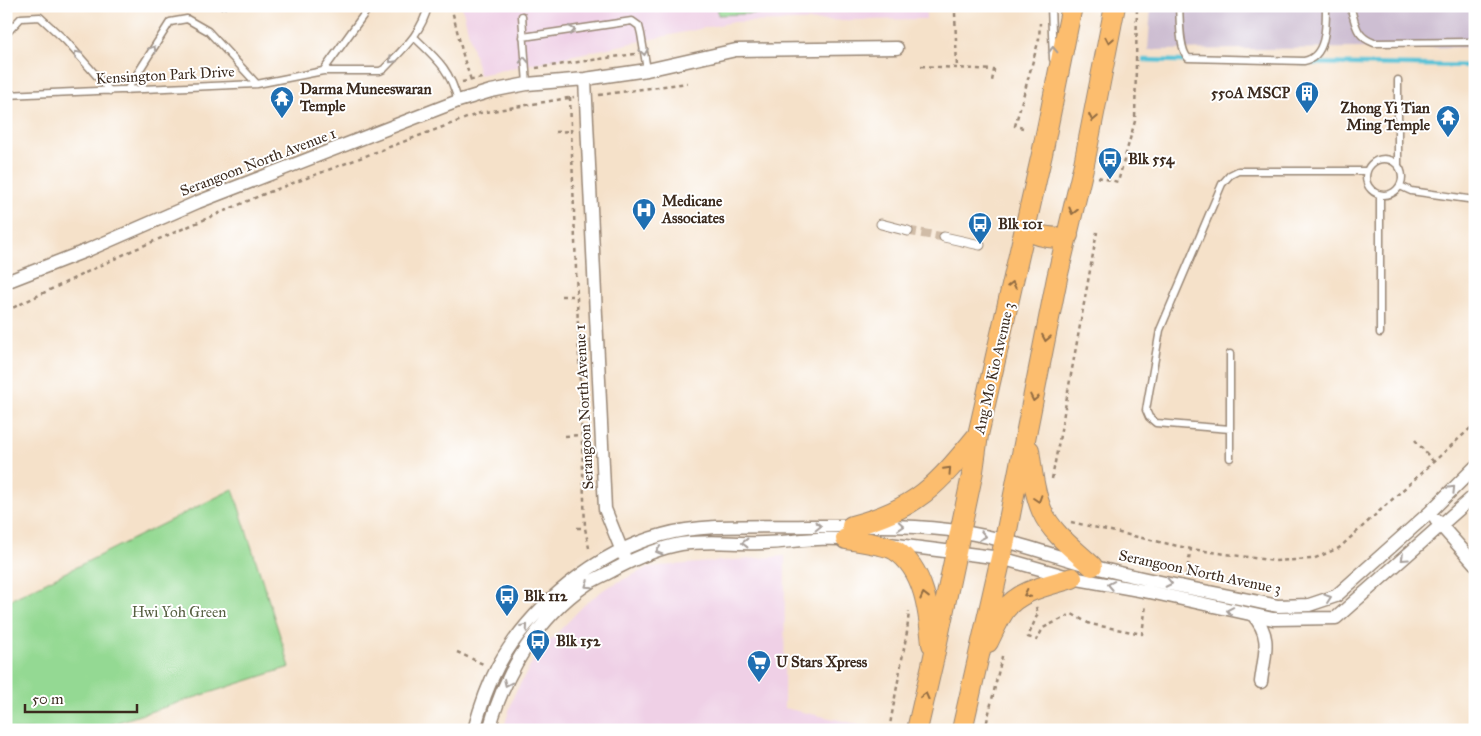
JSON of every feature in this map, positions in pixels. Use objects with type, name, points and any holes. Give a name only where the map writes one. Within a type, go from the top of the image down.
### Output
[{"type":"highway","name":"Ang Mo Kio Avenue 3","points":[[917,730],[934,661],[973,470],[978,435],[1072,6]]},
{"type":"highway","points":[[962,730],[1003,549],[1057,278],[1083,169],[1115,6]]},
{"type":"highway","points":[[1026,222],[1031,231],[1036,234],[1059,238],[1068,235]]},
{"type":"highway","points":[[1027,433],[1034,485],[1042,513],[1057,534],[1092,566]]},
{"type":"highway","points":[[849,533],[914,502],[933,487],[978,435]]},
{"type":"highway","points":[[849,533],[895,550],[911,565],[920,580],[924,594],[934,661]]},
{"type":"highway","points":[[975,666],[1006,609],[1019,598],[1040,588],[1072,578]]},
{"type":"street","name":"Serangoon North Avenue 1","points":[[6,282],[88,250],[198,202],[458,101],[491,91],[527,84],[585,79],[647,70],[736,50],[897,48]]},
{"type":"street","name":"Serangoon North Avenue 1","points":[[585,79],[605,509],[627,563]]},
{"type":"street","points":[[881,224],[908,231]]},
{"type":"street","points":[[944,237],[980,245]]},
{"type":"street","name":"Serangoon North Avenue 3","points":[[956,552],[1003,549],[1278,606],[1309,605],[1336,596],[1430,512],[1475,467]]},
{"type":"street","name":"Serangoon North Avenue 3","points":[[960,532],[1072,578],[1150,592],[1273,619],[1336,618],[1475,495]]},
{"type":"street","points":[[1430,512],[1475,564]]},
{"type":"street","points":[[489,730],[506,684],[532,638],[552,613],[586,585],[645,555],[693,543],[765,543],[896,526],[960,532]]},
{"type":"street","points":[[474,730],[479,712],[498,667],[517,636],[542,607],[579,576],[622,550],[661,535],[698,528],[849,533],[956,552]]},
{"type":"street","points":[[1253,615],[1261,624],[1266,636],[1261,682]]},
{"type":"lane","points":[[324,71],[370,6]]},
{"type":"lane","name":"Kensington Park Drive","points":[[6,95],[257,84],[324,71],[382,70],[414,38],[425,20],[428,6]]},
{"type":"lane","points":[[1051,6],[1054,93]]},
{"type":"lane","points":[[1180,6],[1181,36],[1184,54],[1188,58],[1304,61],[1311,60],[1317,54],[1323,42],[1326,28],[1326,6]]},
{"type":"lane","points":[[1350,6],[1359,34],[1364,40],[1374,43],[1475,42]]},
{"type":"lane","points":[[522,16],[527,84]]},
{"type":"lane","points":[[6,34],[21,18],[40,17],[66,41],[110,91]]},
{"type":"lane","points":[[127,90],[170,22],[187,19],[208,31],[257,84]]},
{"type":"lane","points":[[523,37],[632,21],[639,26],[647,70]]},
{"type":"lane","points":[[414,38],[442,63],[454,84],[458,101]]},
{"type":"lane","points":[[1398,80],[1398,164]]},
{"type":"lane","points":[[1384,158],[1392,160],[1398,164],[1402,171],[1400,186],[1395,192],[1388,195],[1380,195],[1368,186],[1367,171],[1370,164],[1377,160],[1384,158]]},
{"type":"lane","points":[[1230,428],[1156,423],[1149,417],[1146,410],[1160,330],[1222,184],[1230,175],[1238,171],[1367,171]]},
{"type":"lane","points":[[1400,186],[1410,190],[1475,200]]},
{"type":"lane","points":[[1380,195],[1380,334]]},
{"type":"lane","points":[[1230,354],[1230,458]]},
{"type":"path","points":[[219,6],[224,10],[227,6]]},
{"type":"path","points":[[451,6],[471,80]]},
{"type":"path","points":[[1110,180],[1118,182],[1135,121],[1137,6]]},
{"type":"path","points":[[955,12],[957,68]]},
{"type":"path","points":[[1023,128],[1015,126],[1039,39],[1040,14]]},
{"type":"path","points":[[525,69],[644,52]]},
{"type":"path","points":[[921,66],[994,70],[992,81]]},
{"type":"path","points":[[454,84],[489,77]]},
{"type":"path","points":[[6,311],[131,251],[264,194],[480,114],[570,97],[687,83]]},
{"type":"path","points":[[570,97],[585,528],[589,548]]},
{"type":"path","points":[[555,132],[571,131]]},
{"type":"path","points":[[1051,485],[1097,232]]},
{"type":"path","points":[[561,296],[577,296]]},
{"type":"path","points":[[1068,520],[1078,524],[1191,549],[1275,561],[1313,559],[1339,548],[1475,424]]},
{"type":"path","points":[[565,436],[582,435]]},
{"type":"path","points":[[1415,440],[1433,461]]},
{"type":"path","points":[[577,528],[585,528]]},
{"type":"path","points":[[1184,586],[1191,549]]},
{"type":"path","points":[[1035,605],[1038,613],[1028,637],[1037,640],[1043,628],[1072,614],[1090,624],[1142,634],[1146,605]]},
{"type":"path","points":[[889,730],[907,632],[909,611]]},
{"type":"path","points":[[984,730],[1003,650]]},
{"type":"path","points":[[457,652],[483,664]]},
{"type":"shaded area","points":[[462,6],[926,6],[926,19],[733,22],[479,75]]},
{"type":"shaded area","points":[[1151,6],[1475,6],[1475,47],[1148,50]]},
{"type":"shaded area","points":[[785,556],[784,708],[885,730],[503,730],[514,695],[537,654],[587,602],[606,588],[649,567]]},
{"type":"green space","points":[[718,6],[895,6],[895,8],[718,15]]},
{"type":"green space","name":"Hwi Yoh Green","points":[[233,489],[290,667],[93,730],[6,730],[6,602]]},
{"type":"waterway","points":[[1144,60],[1211,62]]},
{"type":"waterway","points":[[1301,63],[1475,66]]},
{"type":"tunnel","points":[[908,231],[944,237]]},
{"type":"place","name":"550A MSCP","points":[[1307,114]]},
{"type":"place","name":"Darma Muneeswaran Temple","points":[[282,119]]},
{"type":"place","name":"Zhong Yi Tian Ming Temple","points":[[1448,138]]},
{"type":"place","name":"Blk 554","points":[[1110,180]]},
{"type":"place","name":"Medicane Associates","points":[[644,231]]},
{"type":"place","name":"Blk 101","points":[[980,245]]},
{"type":"place","name":"Blk 112","points":[[507,617]]},
{"type":"place","name":"Blk 152","points":[[538,662]]},
{"type":"place","name":"U Stars Xpress","points":[[759,683]]}]
